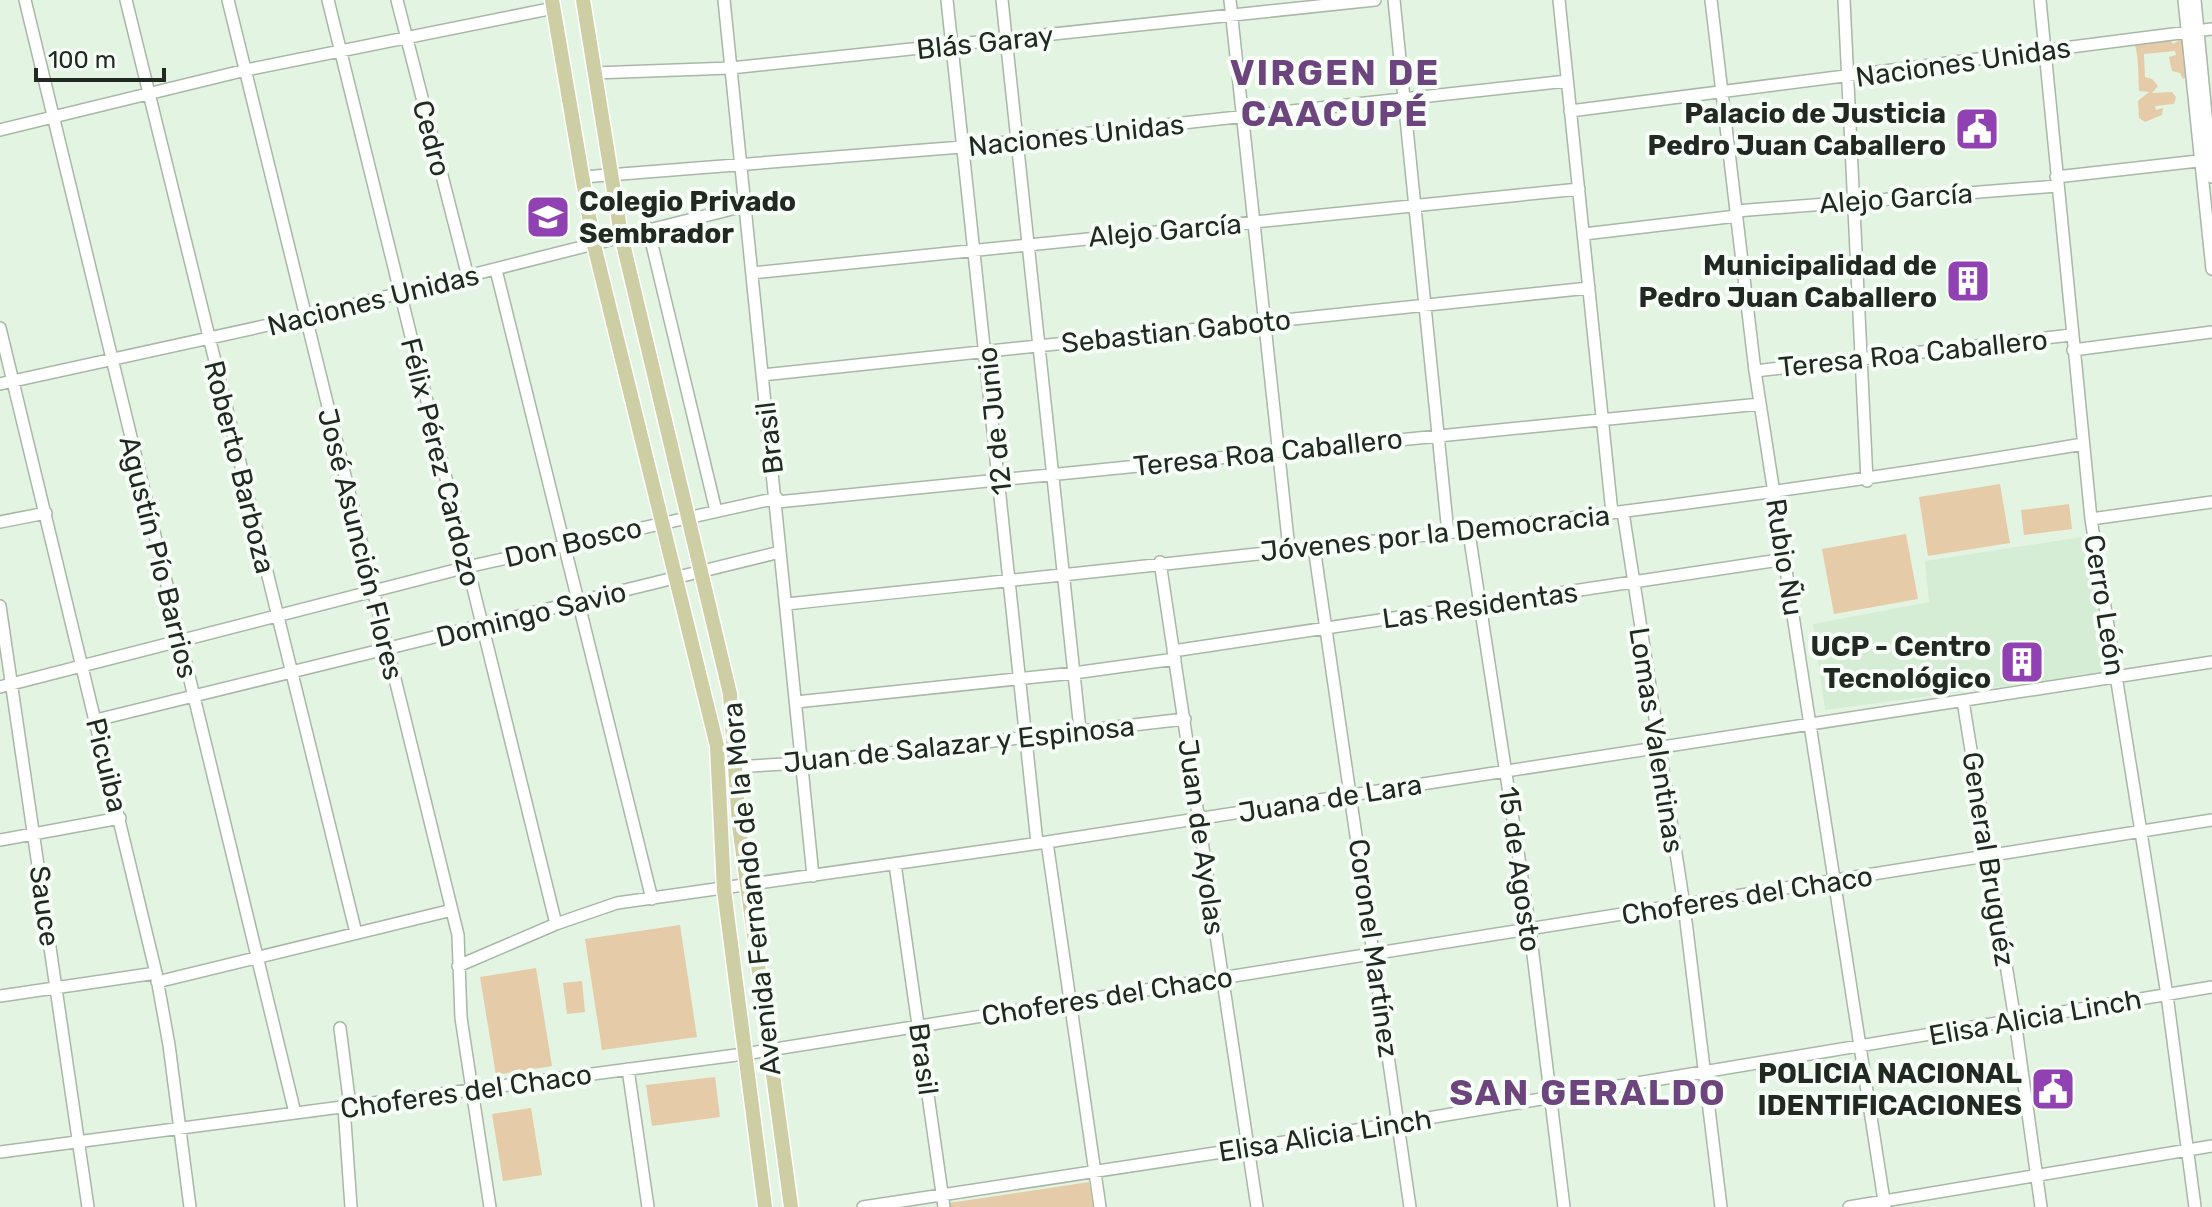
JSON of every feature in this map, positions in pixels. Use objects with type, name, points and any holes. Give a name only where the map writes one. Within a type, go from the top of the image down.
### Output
[{"type":"main road","name":"Avenida Fernando de la Mora","points":[[583,0],[621,235],[730,694],[734,767],[766,1049],[791,1207]]},
{"type":"main road","name":"Avenida Fernando de la Mora","points":[[553,4],[594,245],[717,746],[724,890],[765,1207]]},
{"type":"street","name":"Agustín Pío Barrios","points":[[25,0],[295,1113]]},
{"type":"street","name":"Roberto Barboza","points":[[126,0],[356,933]]},
{"type":"street","name":"José Asunción Flores","points":[[228,0],[458,935],[461,1018],[490,1207]]},
{"type":"street","name":"Félix Pérez Cardozo","points":[[328,0],[556,924]]},
{"type":"street","name":"Cedro","points":[[397,0],[468,277]]},
{"type":"street","name":"Brasil","points":[[724,0],[813,876]]},
{"type":"street","name":"12 de Junio","points":[[947,0],[1026,736],[1071,1001],[1100,1207]]},
{"type":"street","name":"12 de Junio","points":[[1002,0],[1080,730]]},
{"type":"street","points":[[1230,0],[1289,549]]},
{"type":"street","name":"Blás Garay","points":[[594,73],[731,68],[1375,0]]},
{"type":"street","points":[[1394,0],[1448,533]]},
{"type":"street","name":"Lomas Valentinas","points":[[1559,0],[1603,420],[1684,905],[1721,1207]]},
{"type":"street","name":"Rubio Ñu","points":[[1711,0],[1755,371],[1863,1047],[1884,1204]]},
{"type":"street","points":[[1844,0],[1851,200],[1867,481]]},
{"type":"street","name":"Cerro León","points":[[2040,0],[2091,519],[2167,995],[2195,1207]]},
{"type":"street","points":[[2184,0],[2192,31],[2207,160],[2212,269]]},
{"type":"street","points":[[2192,31],[2195,0]]},
{"type":"street","points":[[0,130],[246,70],[553,4]]},
{"type":"street","name":"Naciones Unidas","points":[[1570,111],[2212,29]]},
{"type":"street","name":"Naciones Unidas","points":[[583,177],[610,172],[1017,142],[1567,81]]},
{"type":"street","points":[[2207,160],[2212,177]]},
{"type":"street","name":"Alejo García","points":[[1584,234],[1851,200],[2057,182],[2207,160]]},
{"type":"street","name":"Alejo García","points":[[752,273],[974,248],[1579,189]]},
{"type":"street","name":"Naciones Unidas","points":[[0,384],[305,317],[744,206]]},
{"type":"street","points":[[648,228],[716,511]]},
{"type":"street","points":[[496,270],[652,899]]},
{"type":"street","name":"Sebastian Gaboto","points":[[762,375],[1589,288]]},
{"type":"street","name":"Picuiba","points":[[0,328],[156,978],[190,1207]]},
{"type":"street","name":"Teresa Roa Caballero","points":[[2073,350],[2212,332]]},
{"type":"street","name":"Teresa Roa Caballero","points":[[1755,371],[2071,335]]},
{"type":"street","name":"Teresa Roa Caballero","points":[[777,500],[1760,404]]},
{"type":"street","name":"Jóvenes por la Democracia","points":[[786,604],[1160,562],[1469,533],[1867,481],[2083,444]]},
{"type":"street","name":"Don Bosco","points":[[6,687],[467,567],[660,521],[777,500]]},
{"type":"street","points":[[2091,519],[2212,502]]},
{"type":"street","points":[[0,522],[46,513]]},
{"type":"street","name":"15 de Agosto","points":[[1469,533],[1530,930],[1564,1207]]},
{"type":"street","name":"Coronel Martínez","points":[[1314,547],[1353,795],[1410,1207]]},
{"type":"street","name":"Domingo Savio","points":[[96,720],[780,552]]},
{"type":"street","name":"Las Residentas","points":[[796,702],[1074,673],[1327,627],[1786,559]]},
{"type":"street","name":"Juan de Ayolas","points":[[1160,562],[1257,1207]]},
{"type":"street","name":"Sauce","points":[[0,606],[6,687],[36,835],[88,1207]]},
{"type":"street","name":"Juana de Lara","points":[[458,966],[607,906],[2212,662]]},
{"type":"street","name":"General Bruguéz","points":[[1963,701],[2015,1020],[2041,1207]]},
{"type":"street","name":"Juan de Salazar y Espinosa","points":[[734,767],[802,763],[1185,719]]},
{"type":"street","points":[[0,840],[120,818]]},
{"type":"street","name":"Choferes del Chaco","points":[[0,1152],[744,1054],[2212,820]]},
{"type":"street","name":"Brasil","points":[[895,864],[943,1201]]},
{"type":"street","points":[[0,996],[156,978],[452,910]]},
{"type":"street","name":"Elisa Alicia Linch","points":[[863,1207],[943,1201],[1095,1170],[1550,1099],[2212,987]]},
{"type":"street","points":[[340,1028],[351,1207]]},
{"type":"street","points":[[628,1069],[648,1207]]},
{"type":"street","points":[[1849,1207],[1884,1204],[2212,1146]]},
{"type":"shaded area","points":[[2153,38],[2170,38],[2173,44],[2182,38],[2188,41],[2184,64],[2189,69],[2189,75],[2183,79],[2180,73],[2172,71],[2169,57],[2176,55],[2175,51],[2144,54],[2145,77],[2158,86],[2152,93],[2172,92],[2176,97],[2174,104],[2155,106],[2156,110],[2163,108],[2162,115],[2145,122],[2139,118],[2138,101],[2149,92],[2139,91],[2134,42],[2147,42],[2147,45]]},
{"type":"shaded area","points":[[2000,484],[2010,543],[1928,556],[1919,497]]},
{"type":"shaded area","points":[[2069,504],[2072,529],[2024,535],[2021,510]]},
{"type":"shaded area","points":[[1906,534],[1918,599],[1834,614],[1822,549]]},
{"type":"shaded area","points":[[2082,537],[2110,672],[1825,710],[1813,624],[1929,602],[1925,561]]},
{"type":"shaded area","points":[[680,925],[697,1037],[602,1050],[585,939]]},
{"type":"shaded area","points":[[536,968],[552,1066],[496,1075],[480,977]]},
{"type":"shaded area","points":[[582,981],[585,1012],[567,1014],[563,983]]},
{"type":"shaded area","points":[[715,1077],[720,1117],[652,1126],[646,1085]]},
{"type":"shaded area","points":[[531,1108],[542,1175],[503,1181],[492,1114]]},
{"type":"shaded area","points":[[1089,1182],[1093,1207],[950,1207],[949,1203]]},
{"type":"place","name":"Palacio de Justicia Pedro Juan Caballero","points":[[1977,129]]},
{"type":"place","name":"Colegio Privado Sembrador","points":[[548,217]]},
{"type":"place","name":"Municipalidad de Pedro Juan Caballero","points":[[1968,281]]},
{"type":"place","name":"UCP - Centro Tecnológico","points":[[2022,662]]},
{"type":"place","name":"POLICIA NACIONAL IDENTIFICACIONES","points":[[2053,1089]]},
{"type":"district","name":"VIRGEN DE CAACUPÉ","points":[[1335,92]]},
{"type":"district","name":"SAN GERALDO","points":[[1588,1092]]}]
